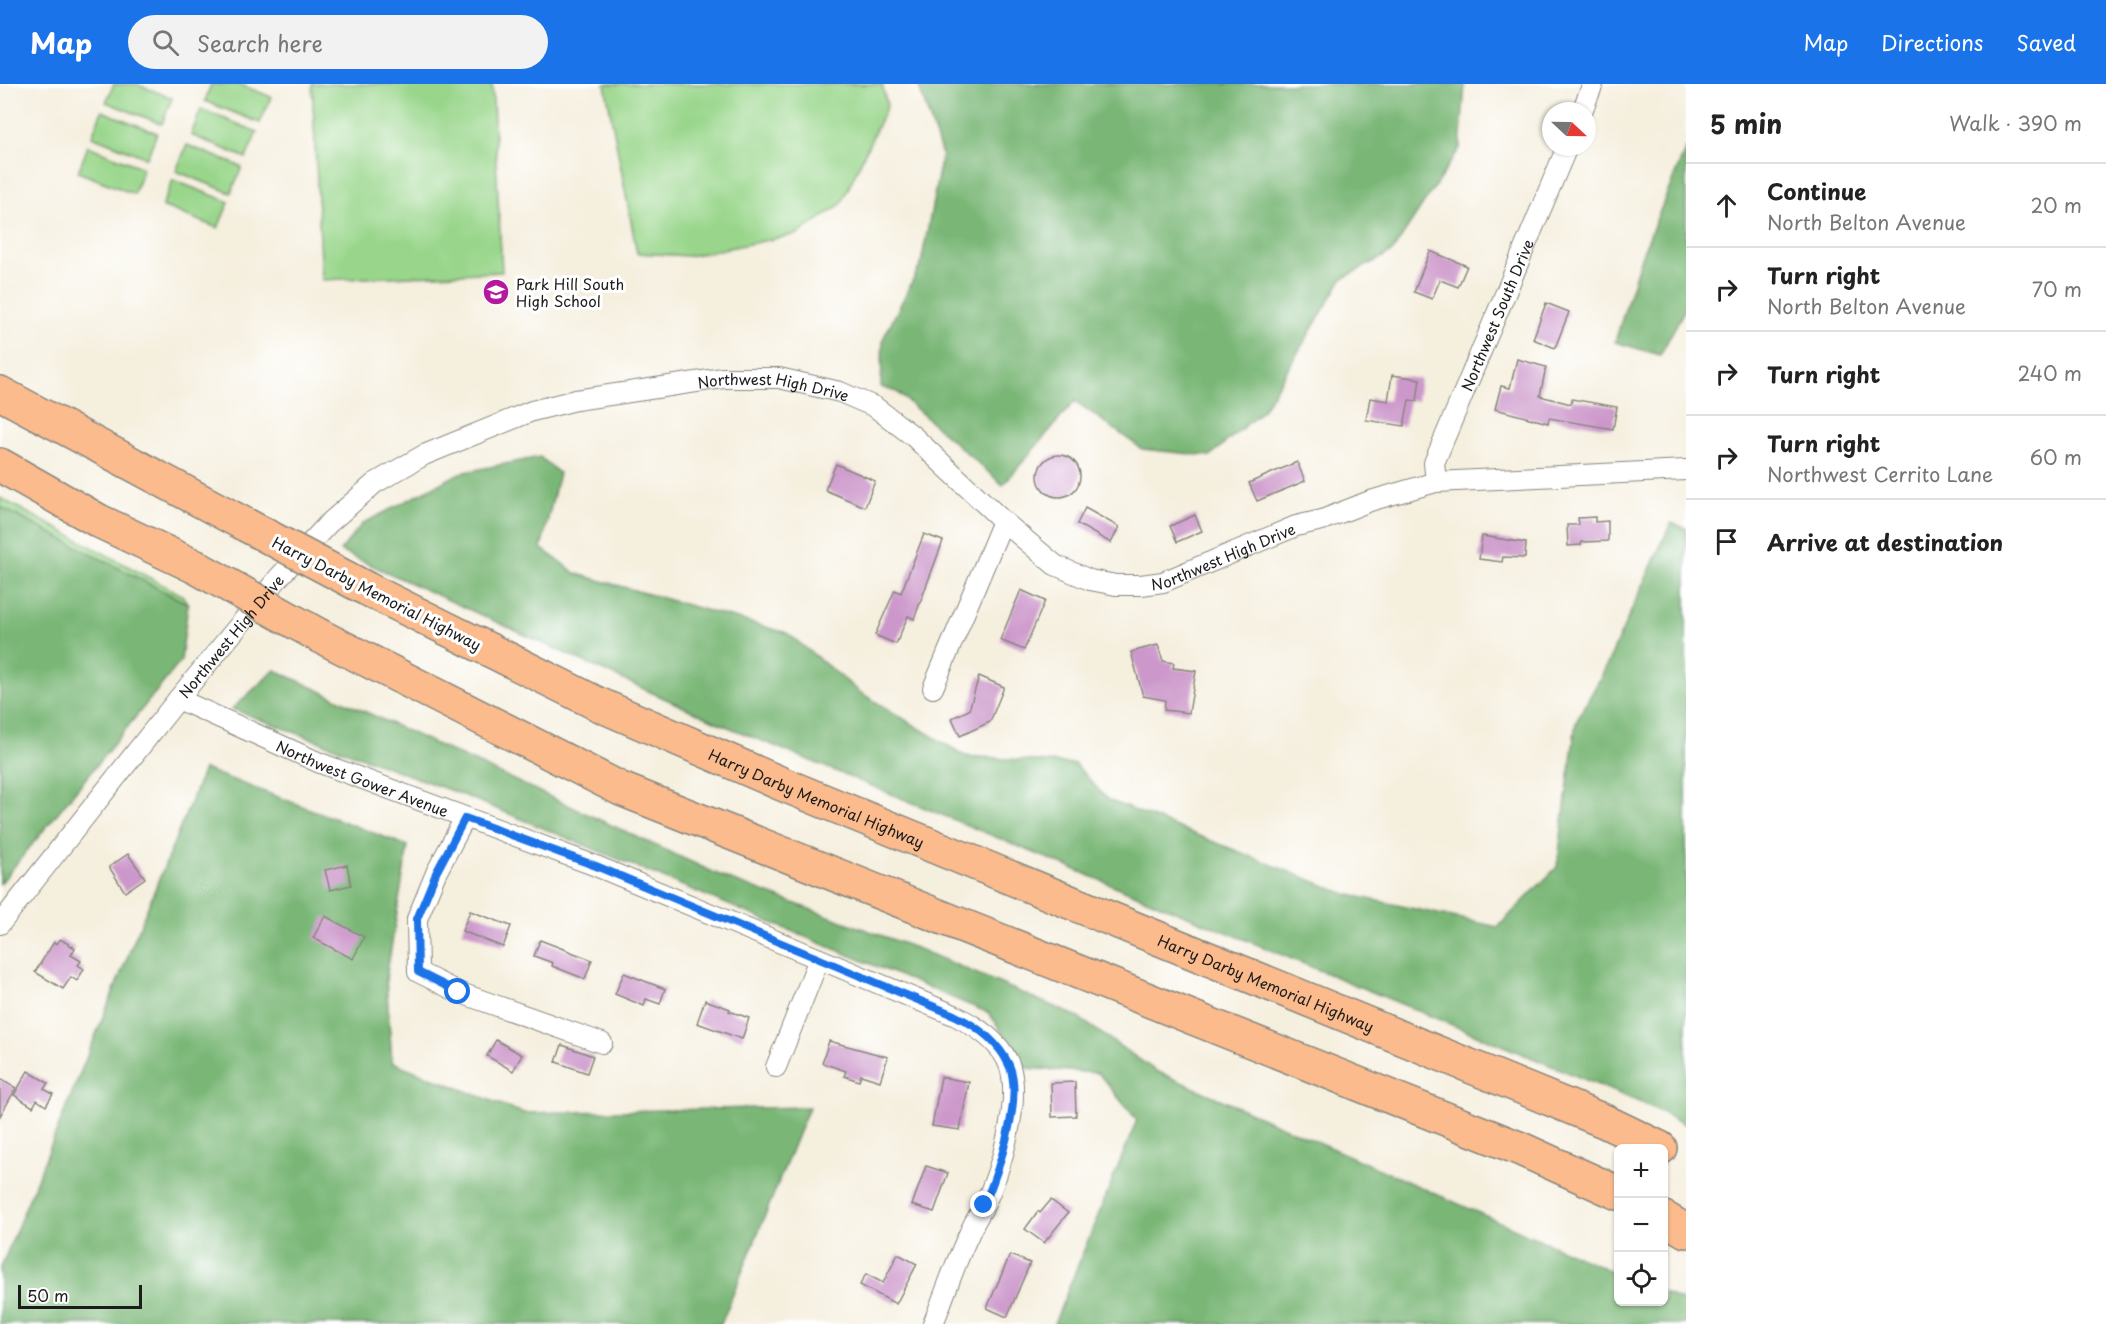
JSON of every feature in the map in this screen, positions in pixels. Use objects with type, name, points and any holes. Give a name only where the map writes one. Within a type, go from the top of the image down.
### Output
[{"type":"highway","name":"Harry Darby Memorial Highway","points":[[0,393],[367,589],[598,704],[782,784],[1604,1121],[1652,1144]]},
{"type":"highway","points":[[0,465],[99,521],[194,566],[320,636],[621,789],[1521,1149],[1614,1191]]},
{"type":"highway","name":"Harry Darby Memorial Highway","points":[[1668,1152],[1686,1161]]},
{"type":"highway","points":[[1668,1220],[1686,1231]]},
{"type":"street","points":[[1586,102],[1593,84]]},
{"type":"street","name":"Northwest South Drive","points":[[1436,482],[1434,463],[1563,156]]},
{"type":"street","name":"Northwest High Drive","points":[[0,924],[178,699],[280,576],[328,524],[375,483],[424,455],[532,411],[576,400],[723,378],[751,376],[779,378],[840,392],[875,407],[913,436],[1003,521],[1055,565],[1078,576],[1116,585],[1163,582],[1296,526],[1323,520],[1370,501],[1436,482],[1686,470]]},
{"type":"street","points":[[933,688],[1003,521]]},
{"type":"street","name":"Northwest Gower Avenue","points":[[178,699],[320,763],[596,866],[819,958],[969,1023],[989,1038],[1010,1067],[1013,1090],[1006,1142],[997,1174],[969,1234],[933,1324]]},
{"type":"street","points":[[465,818],[436,873],[417,919],[418,972],[458,992],[602,1043]]},
{"type":"street","points":[[776,1067],[819,958]]},
{"type":"green space","points":[[114,84],[136,84],[172,98],[162,124],[106,102]]},
{"type":"green space","points":[[211,84],[239,84],[271,97],[260,123],[205,101]]},
{"type":"green space","points":[[312,84],[492,84],[502,272],[322,280]]},
{"type":"green space","points":[[605,84],[882,84],[887,106],[841,204],[798,234],[689,256],[637,253]]},
{"type":"green space","points":[[918,84],[1465,84],[1460,148],[1392,252],[1342,279],[1263,410],[1210,456],[1142,449],[1075,401],[1003,485],[897,392],[881,387],[883,339],[921,264],[942,155]]},
{"type":"green space","points":[[201,109],[257,132],[246,158],[191,135]]},
{"type":"green space","points":[[102,111],[157,133],[147,158],[92,136]]},
{"type":"green space","points":[[187,145],[242,167],[231,193],[176,171]]},
{"type":"green space","points":[[88,146],[143,168],[134,194],[78,172]]},
{"type":"green space","points":[[1686,148],[1686,307],[1660,355],[1615,342],[1641,257]]},
{"type":"green space","points":[[173,180],[229,202],[218,228],[162,206]]},
{"type":"green space","points":[[540,457],[559,473],[541,548],[577,574],[787,633],[861,693],[965,756],[1075,764],[1108,800],[1346,894],[1498,927],[1557,867],[1576,722],[1604,671],[1671,523],[1686,528],[1686,1125],[1649,1106],[721,724],[340,551],[362,524],[460,473]]},
{"type":"green space","points":[[0,498],[182,595],[188,604],[0,507]]},
{"type":"green space","points":[[0,507],[188,604],[181,661],[0,884]]},
{"type":"green space","points":[[275,670],[728,879],[921,950],[1076,1016],[1156,1071],[1614,1272],[1614,1306],[1668,1306],[1668,1295],[1686,1303],[1686,1324],[1054,1324],[1137,1120],[1098,1073],[1026,1068],[989,1013],[468,797],[232,709]]},
{"type":"green space","points":[[204,769],[408,846],[386,979],[392,1062],[523,1113],[809,1107],[721,1324],[0,1324],[0,1270]]},
{"type":"building","points":[[1430,251],[1467,266],[1458,287],[1440,280],[1432,299],[1414,292]]},
{"type":"building","points":[[1546,303],[1569,312],[1555,348],[1533,339]]},
{"type":"building","points":[[1517,359],[1546,367],[1540,396],[1571,404],[1572,399],[1617,407],[1613,429],[1549,418],[1548,423],[1495,409],[1501,386],[1510,388]]},
{"type":"building","points":[[1392,375],[1420,379],[1417,401],[1409,400],[1404,426],[1366,420],[1370,398],[1388,401]]},
{"type":"building","points":[[1059,455],[1067,456],[1074,461],[1079,468],[1079,484],[1074,491],[1067,496],[1059,497],[1051,496],[1044,491],[1039,484],[1038,476],[1039,468],[1044,461],[1051,456]]},
{"type":"building","points":[[1297,462],[1305,481],[1257,501],[1249,483]]},
{"type":"building","points":[[836,464],[875,481],[865,507],[825,490]]},
{"type":"building","points":[[1085,508],[1119,527],[1111,543],[1077,524]]},
{"type":"building","points":[[1195,515],[1202,531],[1177,542],[1170,526]]},
{"type":"building","points":[[1595,517],[1595,522],[1608,521],[1608,541],[1582,542],[1581,545],[1568,546],[1567,525],[1579,525],[1578,518]]},
{"type":"building","points":[[924,534],[943,541],[914,619],[908,616],[896,644],[875,635],[895,590],[901,593]]},
{"type":"building","points":[[1482,536],[1526,543],[1525,558],[1503,557],[1502,562],[1479,559]]},
{"type":"building","points":[[1021,590],[1045,601],[1024,650],[1000,640]]},
{"type":"building","points":[[1158,645],[1163,661],[1174,663],[1173,668],[1196,671],[1189,713],[1164,710],[1165,700],[1143,696],[1131,652]]},
{"type":"building","points":[[979,676],[1004,687],[990,722],[960,736],[952,718],[969,710]]},
{"type":"building","points":[[128,854],[145,878],[125,892],[109,867]]},
{"type":"building","points":[[347,865],[351,885],[330,890],[325,870]]},
{"type":"building","points":[[470,911],[511,926],[503,947],[462,931]]},
{"type":"building","points":[[325,916],[364,937],[353,959],[313,938]]},
{"type":"building","points":[[60,939],[75,948],[71,955],[81,961],[78,965],[84,969],[77,981],[71,977],[63,989],[35,972],[54,942],[57,944]]},
{"type":"building","points":[[540,940],[592,960],[585,979],[534,956]]},
{"type":"building","points":[[624,973],[665,989],[660,1004],[646,999],[644,1006],[615,994]]},
{"type":"building","points":[[705,1000],[749,1018],[742,1039],[697,1023]]},
{"type":"building","points":[[496,1040],[522,1055],[513,1071],[487,1056]]},
{"type":"building","points":[[829,1041],[888,1057],[880,1081],[861,1075],[859,1081],[844,1076],[846,1071],[822,1063]]},
{"type":"building","points":[[562,1045],[593,1056],[587,1073],[556,1062]]},
{"type":"building","points":[[28,1071],[48,1083],[44,1089],[53,1094],[46,1106],[37,1100],[33,1107],[14,1095]]},
{"type":"building","points":[[941,1077],[969,1082],[960,1130],[932,1126]]},
{"type":"building","points":[[0,1079],[16,1088],[0,1116]]},
{"type":"building","points":[[1075,1082],[1076,1116],[1052,1117],[1051,1083]]},
{"type":"building","points":[[926,1166],[948,1173],[934,1212],[912,1205]]},
{"type":"building","points":[[1051,1200],[1068,1213],[1044,1243],[1025,1229],[1038,1211],[1040,1213]]},
{"type":"building","points":[[898,1254],[917,1264],[896,1304],[860,1285],[866,1274],[883,1283]]},
{"type":"building","points":[[1010,1255],[1030,1263],[1007,1317],[987,1308]]},
{"type":"place","name":"Park Hill South High School","points":[[496,292]]},
{"type":"route","points":[[458,992],[418,972],[417,919],[436,873],[465,818],[596,866],[954,1015],[981,1030],[998,1047],[1010,1067],[1013,1090],[1006,1142],[997,1174],[984,1205]]}]
